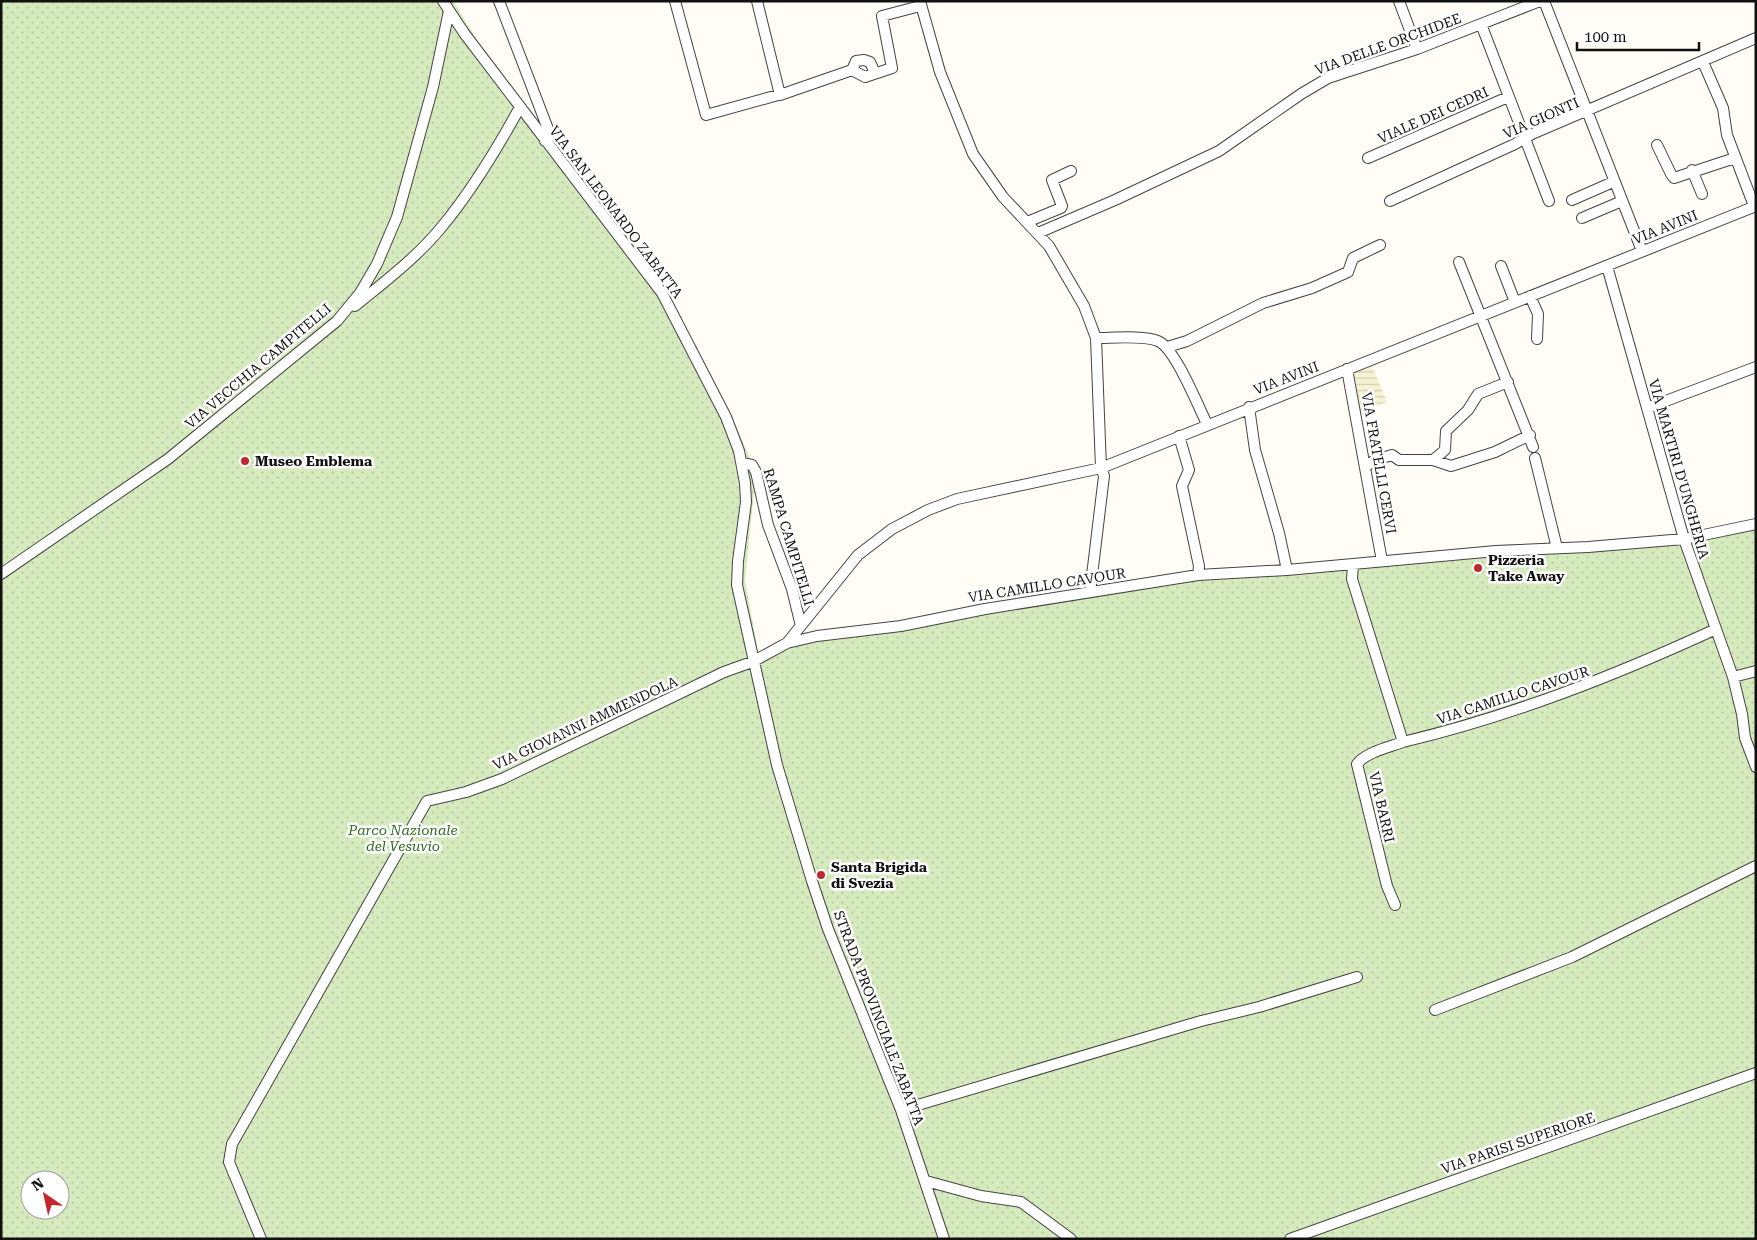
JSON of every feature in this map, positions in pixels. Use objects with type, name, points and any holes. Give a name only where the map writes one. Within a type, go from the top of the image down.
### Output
[{"type":"street","name":"VIA SAN LEONARDO ZABATTA","points":[[443,1],[545,141],[662,293],[726,417],[742,463],[746,502],[738,561],[737,586],[752,662]]},
{"type":"street","points":[[499,1],[548,129],[548,137],[545,141]]},
{"type":"street","points":[[675,1],[706,115],[778,95]]},
{"type":"street","points":[[757,1],[780,95],[852,70],[856,61],[864,60],[870,62],[875,73]]},
{"type":"street","points":[[1399,1],[1417,49]]},
{"type":"street","points":[[1542,1],[1642,251]]},
{"type":"street","name":"VIA DELLE ORCHIDEE","points":[[1038,233],[1115,200],[1219,151],[1301,94],[1328,78],[1417,49],[1542,1]]},
{"type":"street","points":[[852,70],[865,77],[892,68],[882,16],[920,4],[940,72],[973,154],[1003,197],[1038,233],[1056,258],[1084,306],[1096,338],[1101,468],[1104,476],[1090,592]]},
{"type":"street","name":"VIA VECCHIA CAMPITELLI","points":[[1,574],[168,459],[337,321],[360,293],[377,264],[397,217],[433,87],[449,11]]},
{"type":"street","points":[[1481,24],[1549,201]]},
{"type":"street","name":"VIA GIONTI","points":[[1390,201],[1524,139],[1756,38]]},
{"type":"street","name":"VIA AVINI","points":[[787,643],[858,555],[892,529],[928,510],[957,499],[1101,468],[1755,206],[1737,163],[1728,135],[1723,108],[1703,62]]},
{"type":"street","name":"VIALE DEI CEDRI","points":[[1368,158],[1508,97]]},
{"type":"street","points":[[337,321],[406,264],[440,228],[486,164],[520,107]]},
{"type":"street","points":[[1657,145],[1674,178],[1692,170],[1737,163]]},
{"type":"street","points":[[1692,170],[1702,194]]},
{"type":"street","points":[[1027,222],[1061,208],[1062,206],[1052,180],[1071,171]]},
{"type":"street","points":[[1572,200],[1614,182]]},
{"type":"street","points":[[1582,218],[1622,201]]},
{"type":"street","points":[[1167,347],[1187,342],[1264,303],[1312,288],[1348,272],[1353,258],[1380,245]]},
{"type":"street","points":[[1458,262],[1530,435],[1557,548]]},
{"type":"street","points":[[1501,266],[1515,302]]},
{"type":"street","name":"VIA MARTIRI D'UNGHERIA","points":[[1607,266],[1684,540],[1733,677]]},
{"type":"street","points":[[1530,296],[1538,314],[1537,339]]},
{"type":"street","points":[[1096,338],[1151,339],[1167,347],[1172,353],[1207,424]]},
{"type":"street","points":[[1647,408],[1756,367]]},
{"type":"street","name":"VIA FRATELLI CERVI","points":[[1347,369],[1382,562]]},
{"type":"street","points":[[1433,460],[1445,450],[1446,431],[1468,410],[1478,394],[1508,382]]},
{"type":"street","points":[[1250,407],[1255,450],[1280,533],[1288,570]]},
{"type":"street","points":[[1365,467],[1375,460],[1392,455],[1405,461],[1417,459],[1421,462],[1433,460],[1451,466],[1494,452],[1530,435]]},
{"type":"street","points":[[1179,436],[1189,470],[1182,486],[1199,566],[1198,575]]},
{"type":"street","name":"RAMPA CAMPITELLI","points":[[742,463],[752,465],[756,472],[768,525],[792,589],[801,626]]},
{"type":"street","name":"VIA CAMILLO CAVOUR","points":[[752,662],[787,643],[817,636],[900,626],[985,608],[1198,575],[1353,565],[1470,553],[1684,540],[1756,524]]},
{"type":"street","points":[[1353,565],[1352,579],[1403,742]]},
{"type":"street","name":"VIA CAMILLO CAVOUR","points":[[1403,742],[1467,727],[1579,689],[1716,629]]},
{"type":"street","name":"VIA GIOVANNI AMMENDOLA","points":[[261,1239],[229,1162],[232,1144],[426,801],[466,792],[502,779],[724,672],[752,662]]},
{"type":"street","name":"STRADA PROVINCIALE ZABATTA","points":[[752,662],[777,766],[825,921],[901,1110],[926,1180],[944,1239]]},
{"type":"street","points":[[1756,671],[1733,677],[1742,714],[1744,738],[1756,767]]},
{"type":"street","name":"VIA BARRI","points":[[1395,905],[1384,877],[1357,764],[1360,760],[1403,742]]},
{"type":"street","points":[[1435,1010],[1572,957],[1756,866]]},
{"type":"street","points":[[901,1110],[1201,1021],[1260,1007],[1357,978]]},
{"type":"street","name":"VIA PARISI SUPERIORE","points":[[1290,1239],[1756,1073]]},
{"type":"street","points":[[926,1180],[981,1196],[1021,1202],[1071,1239]]},
{"type":"shaded area","points":[[1371,363],[1387,402],[1359,413],[1352,373]]},
{"type":"green space","name":"Parco Nazionale del Vesuvio","points":[[1,1],[453,1],[493,66],[642,255],[690,335],[729,410],[756,472],[745,580],[758,652],[809,634],[1308,563],[1508,544],[1591,544],[1620,547],[1756,520],[1756,1239],[1,1239]]},
{"type":"place","name":"Museo Emblema","points":[[245,461]]},
{"type":"place","name":"Pizzeria Take Away","points":[[1478,568]]},
{"type":"place","name":"Santa Brigida di Svezia","points":[[821,875]]}]
